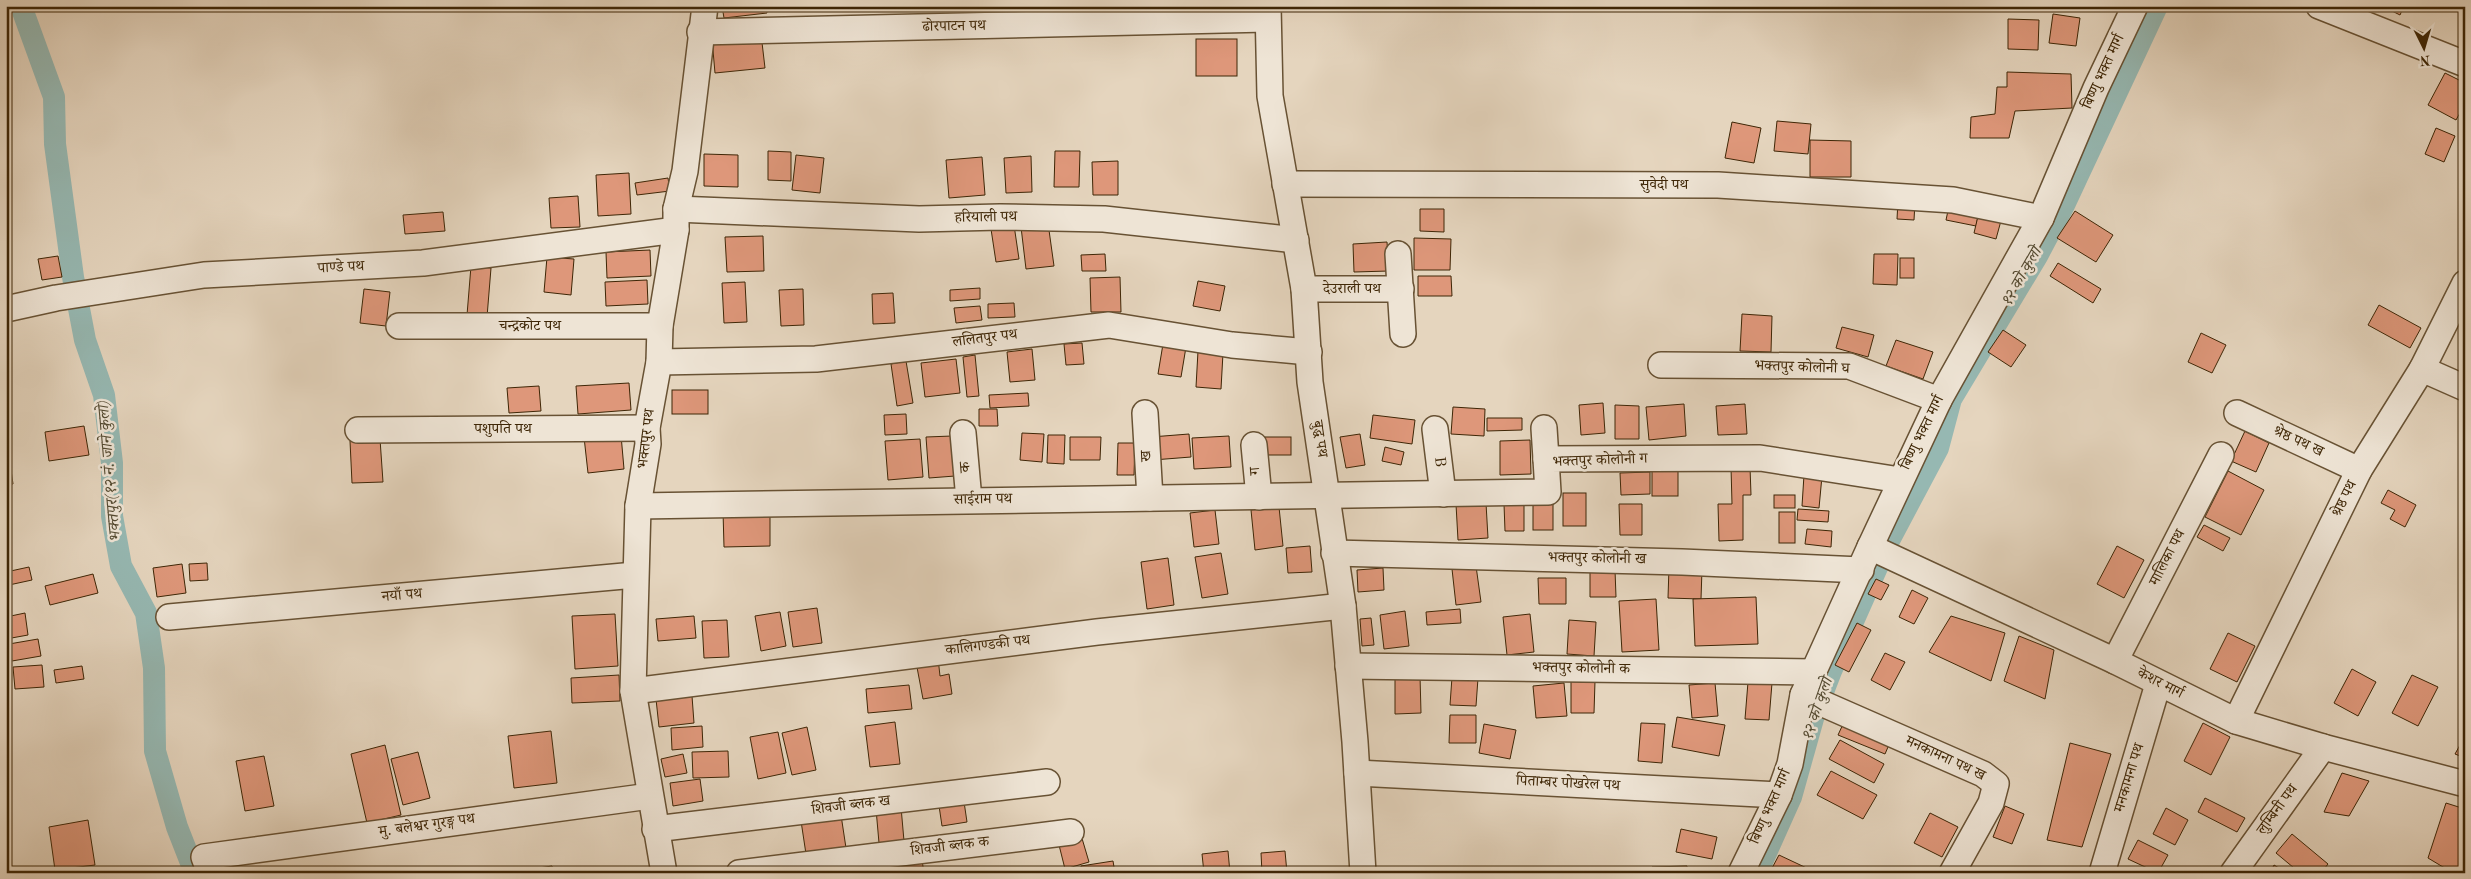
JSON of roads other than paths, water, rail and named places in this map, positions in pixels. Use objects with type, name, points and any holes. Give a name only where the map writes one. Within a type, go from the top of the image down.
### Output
[{"type":"street","name":"भक्तपुर पथ","points":[[664,873],[633,691],[638,506],[659,362],[660,326],[685,171],[700,32],[705,6]]},
{"type":"street","name":"बिष्णु भक्त मार्ग","points":[[1741,873],[1779,795],[1790,764],[1804,696],[1814,672],[1874,556],[1900,480],[1939,400],[2041,218],[2096,88],[2135,6]]},
{"type":"street","points":[[2319,6],[2465,64]]},
{"type":"street","name":"ढोरपाटन पथ","points":[[700,32],[1268,13]]},
{"type":"street","name":"बुद्ध पथ","points":[[1268,13],[1270,96],[1304,289],[1310,382],[1343,606],[1363,873]]},
{"type":"street","name":"सुवेदी पथ","points":[[1285,184],[1718,185],[1953,200],[2041,218]]},
{"type":"street","name":"हरियाली पथ","points":[[676,220],[1000,217],[1104,219],[1296,240]]},
{"type":"street","name":"पाण्डे पथ","points":[[6,309],[76,294],[204,275],[423,264],[676,220]]},
{"type":"street","name":"देउराली पथ","points":[[1398,254],[1403,334]]},
{"type":"street","name":"श्रेष्ठ पथ","points":[[2236,721],[2359,470],[2422,370],[2465,283]]},
{"type":"street","name":"देउराली पथ","points":[[1304,289],[1401,289]]},
{"type":"street","name":"ललितपुर पथ","points":[[659,362],[816,358],[1109,325],[1232,344],[1309,352]]},
{"type":"street","name":"चन्द्रकोट पथ","points":[[399,326],[660,326]]},
{"type":"street","name":"भक्तपुर कोलोनी घ","points":[[1661,365],[1849,366],[1939,400]]},
{"type":"street","points":[[2422,370],[2465,388]]},
{"type":"street","name":"ख","points":[[1145,413],[1150,498]]},
{"type":"street","name":"श्रेष्ठ पथ ख","points":[[2237,413],[2359,470]]},
{"type":"street","name":"पशुपति पथ","points":[[358,430],[648,428]]},
{"type":"street","points":[[1544,428],[1546,459]]},
{"type":"street","name":"B","points":[[1435,429],[1444,494]]},
{"type":"street","name":"क","points":[[963,433],[969,500]]},
{"type":"street","name":"ग","points":[[1254,445],[1259,497]]},
{"type":"street","name":"मालिका पथ","points":[[2115,661],[2221,455]]},
{"type":"street","name":"भक्तपुर कोलोनी ग","points":[[1328,496],[1548,492],[1546,459],[1760,458],[1900,480]]},
{"type":"street","name":"साईराम पथ","points":[[638,506],[1328,496]]},
{"type":"street","name":"भक्तपुर कोलोनी ख","points":[[1334,553],[1682,562],[1874,556]]},
{"type":"street","name":"केशर मार्ग","points":[[1874,556],[2115,661],[2158,684],[2236,721],[2323,747],[2465,784]]},
{"type":"street","name":"नयाँ पथ","points":[[169,617],[635,576]]},
{"type":"street","name":"कालिगण्डकी पथ","points":[[633,691],[1097,632],[1343,606]]},
{"type":"street","name":"भक्तपुर कोलोनी क","points":[[1348,666],[1814,672]]},
{"type":"street","name":"मनकामना पथ","points":[[2102,873],[2158,684]]},
{"type":"street","name":"मनकामना पथ ख","points":[[1804,696],[1984,774],[1996,784],[1991,804],[1952,873]]},
{"type":"street","name":"लुम्बिनी पथ","points":[[2233,873],[2323,747]]},
{"type":"street","name":"पिताम्बर पोखरेल पथ","points":[[1357,773],[1779,795]]},
{"type":"street","name":"शिवजी ब्लक ख","points":[[655,829],[1047,782]]},
{"type":"street","name":"मु. बलेश्वर गुरङ्ग पथ","points":[[207,865],[650,796]]},
{"type":"street","name":"शिवजी ब्लक क","points":[[739,873],[1071,832]]},
{"type":"waterway","name":"भक्तपुर(१२ नं. जाने कुलो)","points":[[21,6],[54,97],[55,144],[73,277],[85,340],[104,395],[112,463],[112,516],[121,566],[146,613],[154,668],[155,751],[177,827],[195,873]]},
{"type":"waterway","name":"१२ को कुलो","points":[[1885,548],[1938,448],[1951,399],[2037,256],[2064,205],[2157,6]]},
{"type":"waterway","name":"१२ को कुलो","points":[[1757,873],[1791,797],[1814,715],[1831,671],[1886,547]]}]
